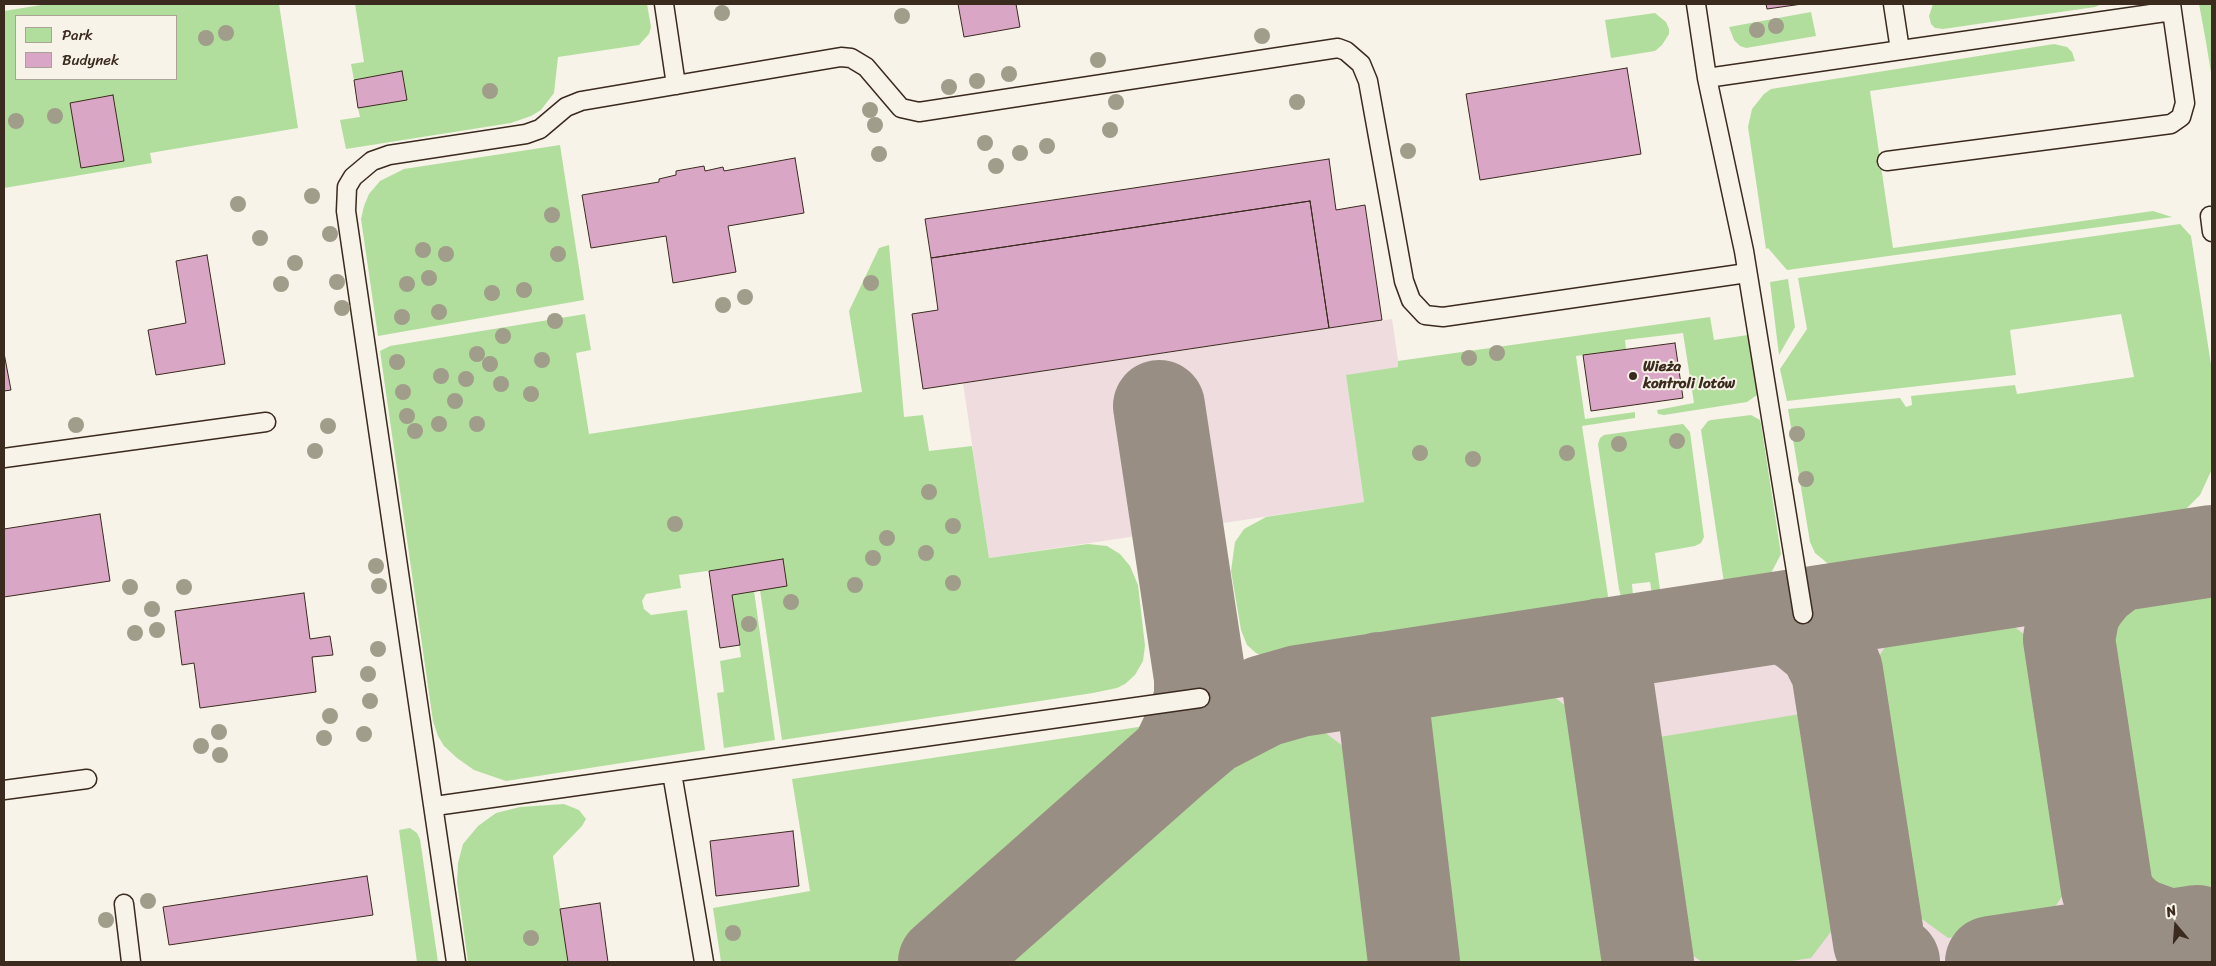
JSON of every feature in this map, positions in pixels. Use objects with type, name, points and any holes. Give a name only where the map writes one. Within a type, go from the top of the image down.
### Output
[{"type":"lane","points":[[664,4],[676,85]]},
{"type":"lane","points":[[1696,4],[1707,78],[1747,273],[1803,614]]},
{"type":"lane","points":[[1893,4],[1900,50]]},
{"type":"lane","points":[[1707,78],[2172,8],[2185,103],[2181,117],[2171,124],[1887,161]]},
{"type":"lane","points":[[456,962],[435,806],[346,211],[347,187],[353,177],[372,161],[389,155],[526,134],[540,129],[573,103],[841,57],[852,58],[866,67],[901,108],[919,112],[1338,48],[1346,51],[1361,64],[1368,81],[1404,281],[1412,300],[1424,315],[1442,317],[1747,273]]},
{"type":"lane","points":[[4,458],[266,422]]},
{"type":"lane","points":[[435,806],[1200,698]]},
{"type":"lane","points":[[672,772],[704,962]]},
{"type":"lane","points":[[4,790],[86,779]]},
{"type":"lane","points":[[124,904],[131,962]]},
{"type":"shaded area","points":[[1392,319],[1399,367],[1346,376],[1364,502],[989,558],[963,383]]},
{"type":"shaded area","points":[[2212,519],[2212,962],[899,962],[1164,729],[1174,680]]},
{"type":"green space","points":[[47,4],[279,4],[298,128],[150,153],[152,163],[4,188],[4,11]]},
{"type":"green space","points":[[355,4],[647,4],[651,27],[649,34],[639,45],[558,57],[554,93],[541,110],[531,116],[511,123],[346,149],[340,120],[360,117],[358,108],[407,100],[401,71],[354,80],[351,64],[364,62]]},
{"type":"green space","points":[[1933,4],[2102,4],[2095,7],[1943,29],[1935,28],[1931,24],[1929,16]]},
{"type":"green space","points":[[2199,4],[2212,4],[2212,79],[2206,42]]},
{"type":"green space","points":[[1811,12],[1816,36],[1746,48],[1740,46],[1734,40],[1729,27]]},
{"type":"green space","points":[[1655,13],[1666,22],[1669,29],[1669,34],[1662,45],[1655,51],[1611,58],[1605,20]]},
{"type":"green space","points":[[2054,44],[2067,47],[2072,52],[2075,61],[1870,91],[1893,248],[2153,211],[2172,217],[1787,270],[1768,248],[1766,249],[1748,127],[1752,109],[1764,94],[1771,89]]},
{"type":"green space","points":[[560,145],[584,300],[378,336],[361,219],[369,194],[380,181],[404,169]]},
{"type":"green space","points":[[2180,224],[2191,236],[2212,371],[2212,469],[2200,495],[2181,514],[2159,527],[1851,575],[1837,571],[1815,553],[1810,542],[1788,409],[1900,398],[1906,407],[1912,405],[1911,396],[2015,385],[2017,394],[2134,377],[2121,314],[2010,330],[2016,375],[1787,401],[1780,369],[1807,329],[1798,278]]},
{"type":"green space","points":[[889,245],[904,417],[923,415],[929,451],[972,446],[989,558],[1088,544],[1107,546],[1120,554],[1130,566],[1138,585],[1145,646],[1143,661],[1135,675],[1117,688],[1093,693],[782,740],[760,590],[783,560],[679,575],[681,588],[646,594],[642,601],[644,609],[651,615],[687,610],[705,750],[506,781],[474,770],[457,758],[444,746],[433,721],[380,351],[390,346],[585,314],[591,350],[576,353],[589,434],[862,392],[849,311],[879,248]]},
{"type":"green space","points":[[1788,279],[1795,327],[1779,355],[1770,282]]},
{"type":"green space","points":[[1710,317],[1714,340],[1748,335],[1757,395],[1747,402],[1664,415],[1658,414],[1657,410],[1694,403],[1683,333],[1625,340],[1626,349],[1576,356],[1585,419],[1635,412],[1635,418],[1582,426],[1608,596],[1608,603],[1599,614],[1280,664],[1256,653],[1247,645],[1241,630],[1231,571],[1235,542],[1244,529],[1266,517],[1364,502],[1346,375],[1398,367],[1398,361]]},
{"type":"green space","points":[[1751,415],[1760,420],[1761,424],[1781,554],[1769,577],[1757,589],[1730,594],[1724,583],[1701,430],[1711,420]]},
{"type":"green space","points":[[1683,424],[1690,432],[1704,537],[1701,543],[1695,546],[1655,553],[1661,597],[1654,606],[1650,582],[1632,584],[1634,608],[1621,597],[1619,589],[1598,444],[1600,438],[1604,435]]},
{"type":"green space","points":[[2212,585],[2212,896],[2174,902],[2129,867],[2095,642],[2126,600]]},
{"type":"green space","points":[[754,591],[775,740],[724,748],[717,693],[724,692],[720,661],[741,657],[732,595]]},
{"type":"green space","points":[[2002,617],[2044,650],[2078,873],[2046,920],[1948,938],[1900,903],[1865,677],[1893,635]]},
{"type":"green space","points":[[1543,688],[1586,722],[1617,948],[1606,962],[1438,962],[1407,748],[1439,704]]},
{"type":"green space","points":[[1819,711],[1849,908],[1811,958],[1785,962],[1702,962],[1669,938],[1641,740]]},
{"type":"green space","points":[[1311,722],[1356,756],[1387,962],[993,962],[1235,751],[1284,728]]},
{"type":"green space","points":[[1165,723],[1164,729],[899,962],[721,962],[713,908],[810,891],[792,779]]},
{"type":"green space","points":[[564,804],[579,810],[586,819],[582,826],[553,856],[568,962],[468,962],[457,882],[458,863],[463,844],[478,826],[496,813],[520,807]]},
{"type":"green space","points":[[410,828],[417,833],[420,839],[438,962],[417,962],[399,830]]},
{"type":"building","points":[[958,4],[1016,4],[1020,27],[964,37]]},
{"type":"building","points":[[1766,4],[1802,4],[1767,9]]},
{"type":"building","points":[[1627,68],[1641,154],[1480,180],[1466,94]]},
{"type":"building","points":[[402,71],[407,100],[358,108],[354,80]]},
{"type":"building","points":[[113,95],[124,161],[81,168],[70,103]]},
{"type":"building","points":[[795,158],[804,213],[728,226],[736,272],[673,283],[666,236],[591,248],[582,195],[659,182],[659,179],[676,175],[676,171],[704,166],[705,171],[723,167],[724,171]]},
{"type":"building","points":[[1329,159],[1336,210],[1365,205],[1382,320],[1329,328],[1310,201],[931,258],[925,219]]},
{"type":"building","points":[[1310,201],[1329,328],[923,389],[912,314],[938,310],[931,258]]},
{"type":"building","points":[[207,255],[225,364],[156,375],[148,330],[186,323],[176,261]]},
{"type":"building","name":"Wieża kontroli lotów","points":[[1675,343],[1683,398],[1591,411],[1583,355]]},
{"type":"building","points":[[4,353],[11,390],[4,391]]},
{"type":"building","points":[[100,514],[110,581],[4,597],[4,529]]},
{"type":"building","points":[[783,559],[787,586],[732,595],[740,645],[720,648],[709,571]]},
{"type":"building","points":[[304,593],[310,639],[330,636],[333,655],[312,657],[316,692],[200,708],[194,663],[182,665],[175,611]]},
{"type":"building","points":[[793,831],[799,886],[716,896],[710,841]]},
{"type":"building","points":[[367,876],[373,915],[169,945],[163,907]]},
{"type":"building","points":[[600,903],[608,962],[568,962],[560,909]]},
{"type":"taxiway","points":[[1159,406],[1200,678],[1200,698],[1193,721],[1176,757]]},
{"type":"taxiway","points":[[944,962],[1208,730],[1264,701],[1299,691],[2212,551]]},
{"type":"taxiway","points":[[2116,566],[2094,583],[2082,598],[2074,612],[2069,639],[2107,889],[2114,904],[2126,916],[2138,924],[2168,935]]},
{"type":"taxiway","points":[[1783,617],[1803,628],[1824,645],[1837,671],[1879,942],[1883,953],[1894,962]]},
{"type":"taxiway","points":[[1602,644],[1648,962]]},
{"type":"taxiway","points":[[1380,678],[1414,962]]},
{"type":"taxiway","points":[[1991,962],[2197,931]]},
{"type":"place","name":"Wieża kontroli lotów","points":[[1633,376]]}]
